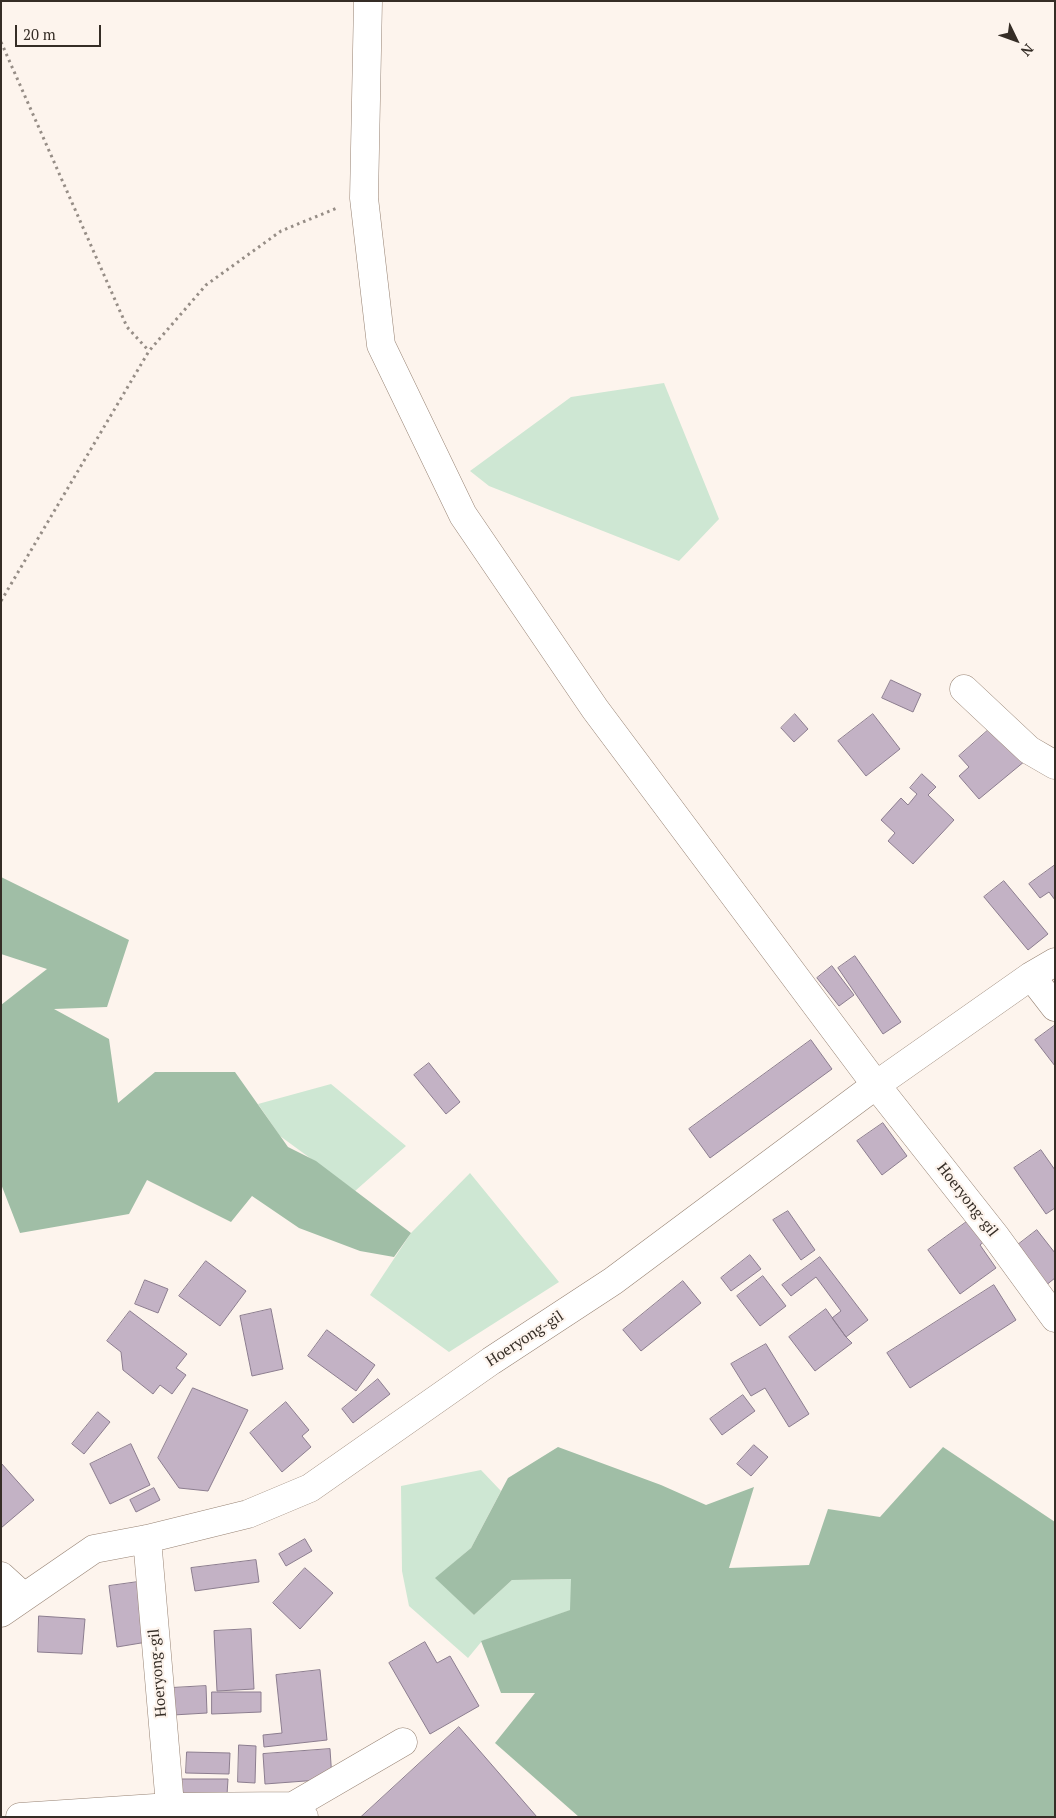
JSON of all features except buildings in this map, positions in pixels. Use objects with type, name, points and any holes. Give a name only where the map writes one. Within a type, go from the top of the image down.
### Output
[{"type":"street","points":[[368,1],[364,198],[381,345],[463,515],[595,709],[876,1085]]},
{"type":"street","points":[[964,689],[1029,750],[1055,765]]},
{"type":"street","name":"Hoeryong-gil","points":[[1,1613],[94,1548],[147,1538],[248,1514],[310,1488],[491,1361],[613,1282],[876,1085],[1031,976],[1055,962]]},
{"type":"street","points":[[1031,976],[1055,1007]]},
{"type":"street","name":"Hoeryong-gil","points":[[876,1085],[996,1237],[1055,1318]]},
{"type":"street","name":"Hoeryong-gil","points":[[147,1538],[170,1812]]},
{"type":"street","points":[[1,1576],[24,1597]]},
{"type":"street","points":[[20,1817],[170,1812],[298,1812],[403,1742]]},
{"type":"path","points":[[1,42],[127,327],[149,351]]},
{"type":"path","points":[[1,601],[149,351],[206,285],[281,230],[364,198]]},
{"type":"green space","points":[[664,383],[719,519],[679,561],[489,486],[470,471],[571,397]]},
{"type":"green space","points":[[1,877],[129,940],[107,1007],[54,1009],[109,1039],[118,1103],[155,1072],[235,1072],[288,1147],[316,1161],[411,1233],[394,1257],[360,1251],[299,1228],[252,1196],[231,1222],[147,1180],[129,1214],[20,1233],[1,1184],[1,1005],[47,969],[1,954]]},
{"type":"green space","points":[[331,1084],[406,1146],[355,1191],[280,1136],[258,1104]]},
{"type":"green space","points":[[470,1173],[559,1282],[449,1352],[370,1295],[411,1233]]},
{"type":"green space","points":[[558,1447],[661,1485],[706,1505],[754,1487],[729,1568],[809,1565],[828,1509],[880,1517],[943,1447],[1055,1522],[1055,1817],[579,1817],[495,1743],[535,1693],[501,1693],[481,1641],[570,1610],[571,1579],[512,1580],[474,1615],[435,1578],[471,1548],[508,1478]]},
{"type":"green space","points":[[481,1470],[501,1491],[471,1548],[436,1578],[474,1615],[512,1580],[571,1579],[571,1610],[482,1641],[468,1658],[409,1606],[402,1571],[401,1486]]}]
